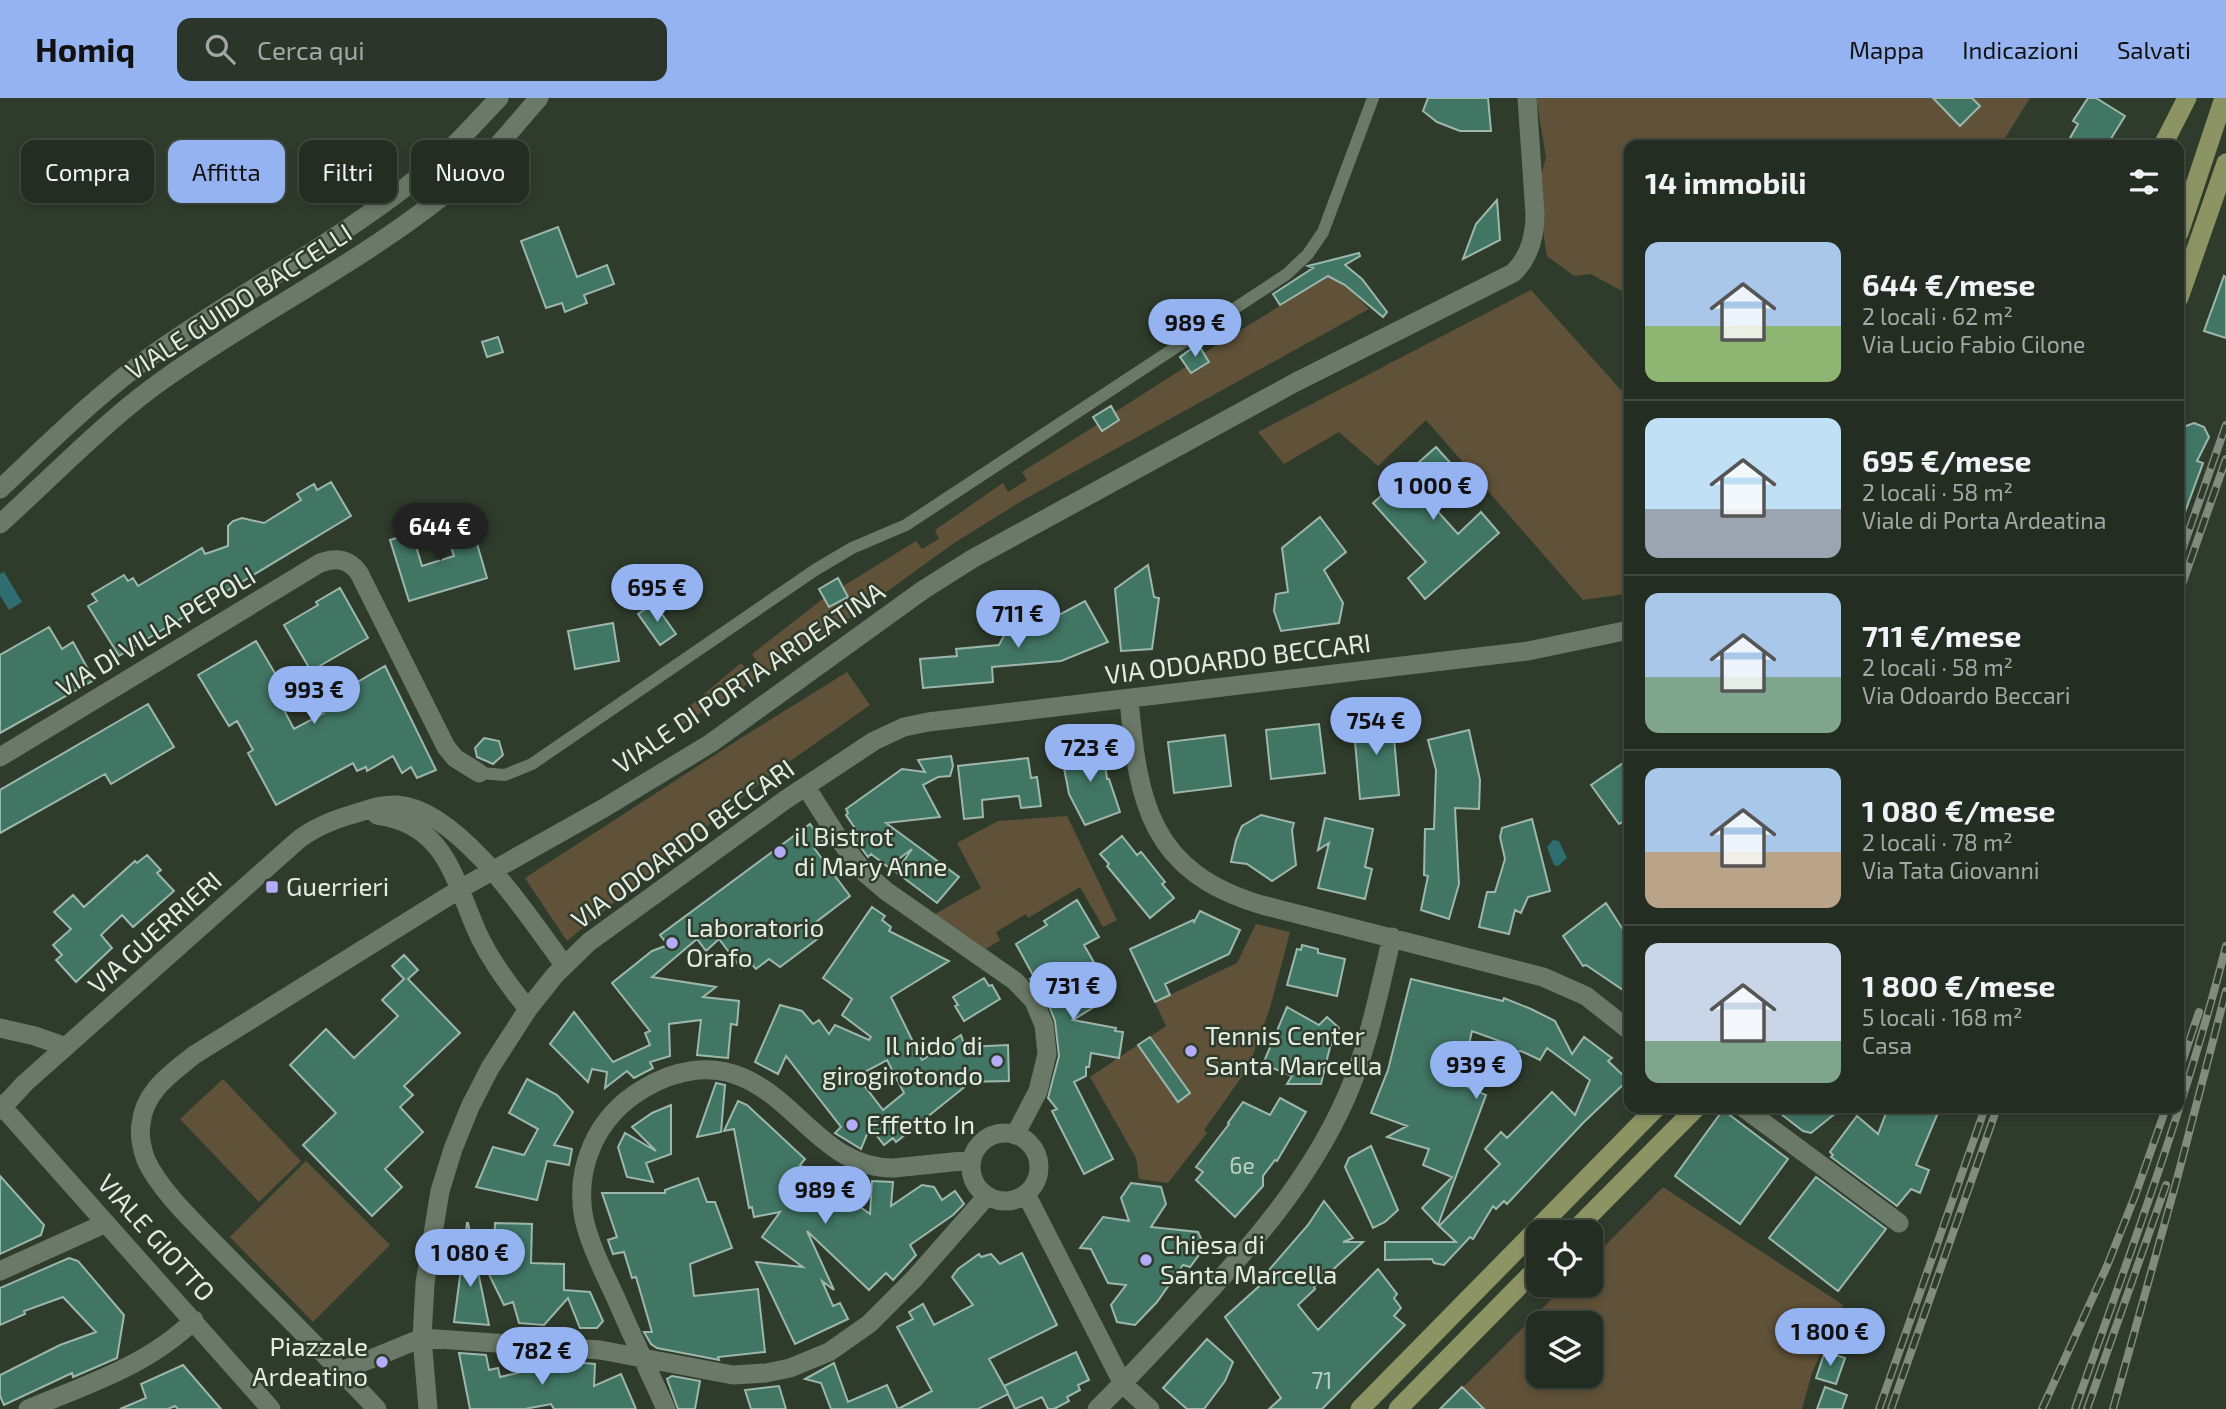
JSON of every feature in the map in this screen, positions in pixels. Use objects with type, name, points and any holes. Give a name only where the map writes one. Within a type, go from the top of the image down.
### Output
[{"type":"main road","points":[[2166,140],[2187,98]]},
{"type":"main road","points":[[2184,218],[2224,98]]},
{"type":"main road","points":[[2184,284],[2226,163]]},
{"type":"main road","points":[[1360,1409],[1652,1113]]},
{"type":"main road","points":[[1585,1220],[1691,1113]]},
{"type":"main road","points":[[1398,1409],[1526,1279]]},
{"type":"street","name":"VIALE GUIDO BACCELLI","points":[[0,489],[62,430],[134,369],[412,181],[447,152],[499,98]]},
{"type":"street","name":"VIALE GUIDO BACCELLI","points":[[0,524],[128,407],[167,376],[384,240],[456,186],[495,149],[538,98]]},
{"type":"street","name":"VIALE DI PORTA ARDEATINA","points":[[339,1372],[188,1216],[153,1172],[145,1158],[140,1125],[144,1108],[163,1080],[194,1055],[460,889],[711,743],[916,595],[981,554],[1296,382],[1513,272],[1529,253],[1534,231],[1527,98]]},
{"type":"street","name":"VIA DI VILLA PEPOLI","points":[[0,757],[320,564],[329,560],[342,560],[359,573],[443,742],[455,758],[479,773]]},
{"type":"street","name":"VIA ODOARDO BECCARI","points":[[422,1338],[428,1253],[449,1161],[460,1129],[483,1081],[528,1009],[564,965],[600,934],[874,741],[904,727],[952,718],[1528,651],[1624,631]]},
{"type":"street","points":[[1129,699],[1138,775],[1144,799],[1159,833],[1195,874],[1223,892],[1248,902],[1392,937],[1557,982],[1586,996],[1624,1026]]},
{"type":"street","points":[[806,787],[841,842],[865,873],[886,891],[1015,981],[1034,1001],[1044,1024],[1046,1063],[1038,1091],[1015,1135]]},
{"type":"street","name":"VIA GUERRIERI","points":[[1,1107],[297,841],[323,824],[353,814],[385,806],[406,807],[438,821],[494,871],[564,965]]},
{"type":"street","name":"VIA GUERRIERI","points":[[353,814],[392,817],[408,822],[434,841],[448,861],[490,957],[528,1009]]},
{"type":"street","points":[[1097,1409],[1234,1265],[1279,1210],[1314,1158],[1345,1100],[1357,1067],[1392,937]]},
{"type":"street","points":[[0,1028],[66,1047]]},
{"type":"street","points":[[666,1409],[590,1239],[583,1212],[582,1185],[588,1155],[601,1128],[621,1104],[647,1087],[675,1074],[707,1069],[724,1071],[763,1088],[833,1148],[857,1163],[894,1168],[972,1160]]},
{"type":"street","name":"VIALE GIOTTO","points":[[1,1107],[271,1409]]},
{"type":"street","points":[[1751,1113],[1899,1223]]},
{"type":"street","points":[[993,1135],[1015,1135],[1024,1140],[1037,1156],[1037,1177],[1026,1194],[1007,1201],[987,1196],[974,1180],[972,1160],[976,1150],[993,1135]]},
{"type":"street","points":[[1026,1194],[1123,1384],[1150,1409]]},
{"type":"street","points":[[377,1409],[339,1372],[422,1338],[600,1350],[742,1375],[779,1370],[812,1360],[837,1347],[877,1316],[915,1279],[987,1196]]},
{"type":"street","points":[[0,1271],[106,1223]]},
{"type":"street","points":[[28,1409],[132,1366],[172,1341],[194,1320]]},
{"type":"street","points":[[422,1338],[428,1409]]},
{"type":"lane","points":[[479,773],[505,775],[532,764],[821,566],[852,548],[906,525],[1287,274],[1308,254],[1323,232],[1373,98]]},
{"type":"shaded area","points":[[1536,98],[2030,98],[2004,140],[1624,140],[1624,292],[1591,274],[1574,276],[1547,256],[1537,192],[1546,157]]},
{"type":"shaded area","points":[[1328,276],[1345,285],[1369,309],[1025,499],[954,543],[828,634],[677,728],[673,720],[741,663],[747,670],[757,662],[752,654],[824,598],[916,541],[922,549],[939,539],[935,530],[1003,483],[1008,492],[1027,480],[1022,472],[1098,424],[1103,431],[1119,420],[1115,412],[1187,366],[1192,373],[1208,362],[1204,353]]},
{"type":"shaded area","points":[[1531,290],[1624,393],[1624,594],[1583,600],[1426,420],[1378,466],[1339,432],[1284,464],[1258,432]]},
{"type":"shaded area","points":[[847,672],[870,705],[769,776],[567,941],[525,878]]},
{"type":"shaded area","points":[[1067,816],[1117,920],[1103,927],[1080,887],[1028,918],[1026,914],[996,932],[1000,940],[986,949],[935,914],[981,888],[957,843],[998,821]]},
{"type":"shaded area","name":"Tennis Center Santa Marcella","points":[[1256,924],[1290,932],[1270,1008],[1248,1068],[1204,1130],[1207,1133],[1168,1183],[1139,1179],[1136,1158],[1090,1077],[1166,1026],[1155,1002],[1237,963]]},
{"type":"shaded area","points":[[223,1079],[301,1161],[259,1202],[180,1119]]},
{"type":"shaded area","points":[[306,1161],[390,1245],[313,1322],[230,1237]]},
{"type":"shaded area","points":[[1663,1187],[1843,1305],[1812,1373],[1802,1409],[1441,1409],[1526,1325],[1526,1388],[1603,1388],[1603,1311],[1540,1311],[1554,1297],[1603,1297],[1603,1248]]},
{"type":"water","points":[[4,572],[22,602],[9,610],[0,595],[0,574]]},
{"type":"water","points":[[1553,840],[1559,841],[1567,858],[1558,866],[1554,865],[1547,847]]},
{"type":"building","points":[[1428,98],[1488,98],[1491,131],[1460,131],[1437,122],[1423,111]]},
{"type":"building","points":[[1933,98],[1972,98],[1980,106],[1960,126]]},
{"type":"building","points":[[2088,98],[2096,98],[2125,116],[2110,140],[2069,140],[2078,124],[2073,121]]},
{"type":"building","points":[[1497,200],[1500,240],[1463,259],[1476,224]]},
{"type":"building","points":[[558,227],[577,277],[607,265],[614,284],[584,295],[587,303],[565,312],[562,303],[546,308],[521,241]]},
{"type":"building","points":[[1359,253],[1360,256],[1345,265],[1362,279],[1387,312],[1383,317],[1345,285],[1328,276],[1280,305],[1273,294],[1313,268],[1308,266]]},
{"type":"building","points":[[2224,276],[2226,277],[2226,338],[2204,331]]},
{"type":"building","points":[[498,337],[503,352],[487,357],[482,342]]},
{"type":"building","points":[[1198,344],[1209,362],[1191,373],[1180,357]]},
{"type":"building","points":[[1111,406],[1119,420],[1102,431],[1093,417]]},
{"type":"building","points":[[2194,423],[2204,427],[2209,437],[2197,461],[2203,463],[2184,515],[2184,427]]},
{"type":"building","points":[[1436,447],[1463,477],[1432,505],[1458,534],[1481,512],[1499,533],[1425,599],[1408,578],[1426,562],[1373,503]]},
{"type":"building","points":[[331,482],[351,516],[119,656],[88,606],[97,601],[92,594],[124,575],[128,581],[133,578],[138,586],[202,548],[205,554],[228,546],[228,526],[233,521],[242,518],[264,523],[301,500],[297,494],[314,484],[317,490]]},
{"type":"building","points":[[469,516],[487,578],[409,601],[390,540],[412,533],[422,566],[454,556],[444,524]]},
{"type":"building","points":[[1320,517],[1346,552],[1324,570],[1343,603],[1339,623],[1281,631],[1274,611],[1276,594],[1288,592],[1282,548]]},
{"type":"building","points":[[1148,565],[1154,597],[1159,598],[1152,649],[1121,651],[1115,589]]},
{"type":"building","points":[[838,578],[848,597],[829,607],[819,589]]},
{"type":"building","points":[[340,588],[368,638],[311,671],[284,625]]},
{"type":"building","points":[[1085,601],[1108,642],[1061,661],[992,667],[993,682],[923,688],[920,659],[957,656],[956,649],[999,645],[1007,630],[1054,627],[1053,618]]},
{"type":"building","points":[[654,603],[676,634],[660,645],[638,614]]},
{"type":"building","points":[[613,623],[619,661],[575,669],[568,631]]},
{"type":"building","points":[[49,627],[62,649],[73,642],[94,680],[0,733],[0,655]]},
{"type":"building","points":[[256,641],[286,692],[277,697],[294,729],[324,713],[320,704],[385,666],[436,770],[417,778],[411,767],[402,773],[393,756],[367,771],[366,767],[357,771],[353,763],[276,805],[248,753],[253,750],[237,721],[229,726],[198,675]]},
{"type":"building","points":[[148,704],[174,747],[111,784],[105,774],[0,833],[0,790]]},
{"type":"building","points":[[1392,715],[1399,795],[1360,799],[1353,718]]},
{"type":"building","points":[[1319,724],[1325,773],[1271,779],[1266,730]]},
{"type":"building","points":[[1469,730],[1480,780],[1479,809],[1455,808],[1459,884],[1449,919],[1421,910],[1428,876],[1424,875],[1425,829],[1434,829],[1436,770],[1428,740]]},
{"type":"building","points":[[1225,735],[1231,786],[1174,793],[1168,742]]},
{"type":"building","points":[[484,738],[499,741],[503,755],[493,764],[477,757],[475,748]]},
{"type":"building","points":[[1103,748],[1107,779],[1120,812],[1085,825],[1069,794],[1061,752]]},
{"type":"building","points":[[951,756],[953,766],[950,776],[938,777],[923,785],[940,817],[886,823],[959,877],[937,903],[896,872],[912,849],[888,867],[871,854],[868,857],[851,834],[859,834],[846,815],[846,809],[902,769],[925,772],[918,760]]},
{"type":"building","points":[[1028,758],[1031,778],[1037,777],[1041,806],[1021,808],[1019,796],[982,800],[983,817],[964,819],[958,766]]},
{"type":"building","points":[[1624,762],[1624,821],[1619,824],[1591,785]]},
{"type":"building","points":[[1261,815],[1294,823],[1292,830],[1296,865],[1272,881],[1247,864],[1231,862],[1242,826]]},
{"type":"building","points":[[1325,818],[1373,829],[1365,867],[1372,869],[1365,899],[1318,888],[1329,843],[1318,850]]},
{"type":"building","points":[[1532,819],[1550,891],[1528,897],[1521,913],[1515,910],[1509,934],[1479,927],[1487,892],[1495,892],[1505,859],[1500,837],[1502,828]]},
{"type":"building","points":[[810,824],[823,841],[814,848],[850,896],[811,926],[820,937],[780,967],[769,959],[756,969],[749,961],[741,968],[719,939],[706,951],[697,939],[652,977],[716,987],[703,997],[739,1001],[737,1025],[731,1024],[728,1058],[697,1055],[701,1020],[669,1024],[670,1056],[650,1062],[653,1068],[634,1078],[627,1071],[605,1088],[607,1072],[592,1069],[588,1082],[550,1044],[574,1012],[613,1062],[650,1045],[645,1033],[650,1031],[612,983],[652,951],[668,945],[660,935]]},
{"type":"building","points":[[1122,836],[1137,855],[1141,852],[1174,898],[1150,918],[1100,854]]},
{"type":"building","points":[[147,855],[161,870],[157,873],[174,891],[133,927],[122,915],[101,935],[112,948],[76,982],[56,960],[62,955],[53,945],[71,929],[54,912],[73,895],[84,907],[135,861],[137,863]]},
{"type":"building","points":[[1077,900],[1099,937],[1084,945],[1104,980],[1111,985],[1112,993],[1073,1020],[1116,1028],[1115,1031],[1123,1032],[1119,1058],[1091,1053],[1086,1076],[1074,1082],[1113,1159],[1084,1174],[1052,1111],[1057,1109],[1048,1098],[1059,1056],[1055,1021],[1045,996],[1030,979],[1034,977],[1016,944],[1047,925],[1044,921]]},
{"type":"building","points":[[1606,903],[1624,931],[1624,991],[1586,965],[1583,966],[1563,936]]},
{"type":"building","points":[[872,907],[885,916],[882,920],[891,927],[889,931],[949,961],[891,997],[922,1060],[961,1035],[965,1047],[1008,1045],[1009,1081],[964,1082],[967,1085],[896,1142],[893,1138],[884,1145],[870,1127],[861,1149],[835,1133],[841,1127],[786,1056],[778,1074],[755,1062],[780,1005],[802,1011],[813,1024],[819,1020],[829,1034],[835,1025],[869,1040],[871,1037],[842,1015],[852,999],[823,978]],"holes":[[[887,1060],[904,1093],[883,1110],[857,1076]]]},
{"type":"building","points":[[1200,911],[1240,930],[1229,954],[1165,984],[1170,995],[1155,1002],[1130,949],[1193,920],[1194,922]]},
{"type":"building","points":[[1302,945],[1318,949],[1318,953],[1345,959],[1337,996],[1287,985],[1297,949],[1301,950]]},
{"type":"building","points":[[404,955],[418,970],[408,979],[460,1033],[404,1086],[413,1095],[400,1107],[423,1132],[385,1169],[402,1187],[372,1216],[303,1145],[336,1113],[290,1065],[326,1029],[354,1058],[398,1016],[382,1000],[404,979],[392,966]]},
{"type":"building","points":[[984,978],[989,986],[992,985],[1000,999],[964,1021],[953,997]]},
{"type":"building","points":[[1411,979],[1503,1001],[1504,998],[1531,1009],[1555,1021],[1572,1054],[1584,1037],[1612,1058],[1608,1061],[1624,1076],[1624,1084],[1507,1204],[1504,1201],[1496,1209],[1493,1206],[1473,1239],[1470,1237],[1444,1265],[1434,1263],[1432,1259],[1385,1260],[1385,1242],[1456,1242],[1439,1226],[1500,1164],[1485,1149],[1501,1132],[1507,1138],[1552,1092],[1575,1115],[1590,1080],[1547,1048],[1540,1060],[1521,1051],[1511,1053],[1508,1044],[1472,1031],[1460,1084],[1486,1095],[1438,1225],[1422,1208],[1452,1177],[1423,1165],[1429,1149],[1387,1137],[1407,1126],[1371,1113],[1388,1070]]},
{"type":"building","points":[[1287,1007],[1319,1025],[1327,1017],[1339,1028],[1330,1047],[1321,1084],[1287,1084],[1292,1076],[1263,1064]]},
{"type":"building","points":[[1150,1037],[1190,1093],[1178,1102],[1138,1045]]},
{"type":"building","points":[[527,1079],[557,1095],[573,1112],[554,1145],[572,1149],[569,1165],[547,1161],[537,1200],[476,1187],[493,1147],[524,1155],[538,1129],[509,1113]]},
{"type":"building","points":[[716,1083],[725,1085],[721,1132],[697,1137]]},
{"type":"building","points":[[1280,1098],[1306,1112],[1277,1161],[1275,1160],[1263,1176],[1263,1186],[1235,1217],[1196,1180],[1203,1172],[1196,1167],[1243,1102],[1270,1115]]},
{"type":"building","points":[[738,1101],[747,1105],[805,1159],[800,1165],[828,1184],[830,1193],[838,1191],[870,1214],[872,1181],[893,1182],[891,1206],[922,1185],[934,1187],[942,1200],[955,1191],[964,1204],[953,1215],[910,1245],[916,1255],[893,1280],[886,1273],[869,1290],[807,1231],[834,1290],[822,1281],[833,1306],[840,1303],[848,1319],[795,1344],[756,1262],[803,1267],[762,1237],[780,1212],[754,1217],[752,1207],[749,1208],[734,1129],[724,1131]]},
{"type":"building","points":[[671,1105],[671,1154],[646,1163],[653,1182],[627,1177],[618,1147],[625,1133],[656,1151],[632,1127],[652,1113]]},
{"type":"building","points":[[1721,1113],[1727,1113],[1788,1159],[1740,1224],[1675,1176]]},
{"type":"building","points":[[1780,1113],[1836,1113],[1811,1133],[1803,1131]]},
{"type":"building","points":[[1886,1113],[1938,1113],[1916,1165],[1929,1170],[1920,1193],[1911,1189],[1897,1206],[1831,1157],[1833,1155],[1830,1152],[1857,1116],[1878,1134]]},
{"type":"building","points":[[1371,1146],[1398,1210],[1385,1222],[1373,1228],[1345,1167],[1349,1158]]},
{"type":"building","points":[[0,1176],[44,1225],[41,1235],[0,1254]]},
{"type":"building","points":[[1816,1177],[1886,1229],[1838,1291],[1769,1238]]},
{"type":"building","points":[[698,1178],[707,1202],[715,1202],[732,1248],[690,1264],[694,1296],[758,1289],[765,1352],[718,1357],[719,1360],[657,1348],[651,1344],[644,1332],[652,1332],[636,1277],[632,1278],[624,1252],[613,1254],[608,1240],[617,1237],[602,1193],[665,1193],[665,1190]]},
{"type":"building","name":"Chiesa di Santa Marcella","points":[[1131,1183],[1161,1187],[1166,1204],[1151,1227],[1198,1232],[1205,1247],[1190,1267],[1183,1265],[1157,1302],[1135,1325],[1117,1322],[1111,1305],[1126,1285],[1108,1283],[1091,1249],[1080,1248],[1103,1217],[1129,1221],[1121,1198]]},
{"type":"building","points":[[1324,1201],[1353,1238],[1343,1242],[1363,1242],[1298,1305],[1318,1330],[1378,1269],[1397,1294],[1394,1298],[1401,1308],[1394,1316],[1405,1325],[1322,1409],[1269,1409],[1281,1398],[1225,1317],[1266,1280],[1264,1277],[1269,1270],[1308,1225]]},
{"type":"building","points":[[468,1223],[489,1325],[454,1322]]},
{"type":"building","points":[[495,1223],[532,1224],[531,1263],[564,1264],[564,1290],[590,1292],[603,1321],[597,1328],[580,1328],[568,1298],[544,1325],[519,1323],[513,1302],[504,1305],[478,1252],[494,1254]]},
{"type":"building","points":[[1022,1253],[1057,1325],[989,1359],[1004,1386],[1076,1352],[1089,1380],[1078,1385],[1080,1390],[1067,1397],[1069,1401],[1054,1409],[1048,1409],[1042,1397],[1015,1409],[1008,1394],[978,1409],[898,1409],[932,1391],[897,1327],[913,1319],[909,1312],[923,1304],[934,1325],[973,1305],[952,1277],[958,1269],[979,1254],[981,1257],[991,1254],[1000,1264]]},
{"type":"building","points":[[69,1258],[78,1261],[124,1315],[117,1358],[73,1377],[72,1373],[4,1405],[0,1396],[0,1375],[60,1345],[96,1332],[63,1297],[24,1311],[25,1314],[0,1325],[0,1288]]},
{"type":"building","points":[[1207,1339],[1233,1362],[1225,1381],[1204,1409],[1187,1409],[1163,1388]]},
{"type":"building","points":[[1825,1351],[1845,1358],[1836,1384],[1816,1378]]},
{"type":"building","points":[[459,1353],[486,1355],[489,1370],[498,1368],[500,1377],[534,1369],[529,1358],[595,1364],[594,1386],[621,1374],[636,1409],[554,1409],[551,1404],[525,1409],[470,1409]]},
{"type":"building","points":[[834,1363],[848,1402],[887,1385],[898,1409],[831,1409],[821,1383],[805,1379]]},
{"type":"building","points":[[183,1365],[221,1409],[178,1409],[175,1406],[168,1409],[120,1409],[146,1398],[141,1384]]},
{"type":"building","points":[[672,1376],[700,1381],[695,1409],[678,1409],[667,1379]]},
{"type":"building","points":[[779,1386],[786,1409],[751,1409],[745,1390]]},
{"type":"building","points":[[1462,1387],[1484,1409],[1440,1409]]},
{"type":"building","points":[[1825,1387],[1847,1395],[1842,1409],[1817,1409]]},
{"type":"railway","points":[[2184,545],[2226,425]]},
{"type":"railway","points":[[2184,579],[2226,459]]},
{"type":"railway","points":[[2184,1092],[2226,946]]},
{"type":"railway","points":[[2113,1409],[2226,991]]},
{"type":"railway","points":[[2184,1056],[2199,1012]]},
{"type":"railway","points":[[1879,1409],[1983,1113]]},
{"type":"railway","points":[[1891,1409],[1995,1113]]},
{"type":"railway","points":[[2042,1409],[2107,1266],[2164,1113]]},
{"type":"railway","points":[[2075,1409],[2178,1113]]},
{"type":"railway","points":[[2087,1409],[2166,1185]]},
{"type":"place","name":"il Bistrot di Mary Anne","points":[[780,852]]},
{"type":"place","name":"Guerrieri","points":[[272,887]]},
{"type":"place","name":"Laboratorio Orafo","points":[[672,943]]},
{"type":"place","name":"Tennis Center Santa Marcella","points":[[1191,1051]]},
{"type":"place","name":"Il nido di girogirotondo","points":[[997,1061]]},
{"type":"place","name":"Effetto In","points":[[852,1125]]},
{"type":"place","name":"Chiesa di Santa Marcella","points":[[1146,1260]]},
{"type":"place","name":"Piazzale Ardeatino","points":[[382,1362]]}]
